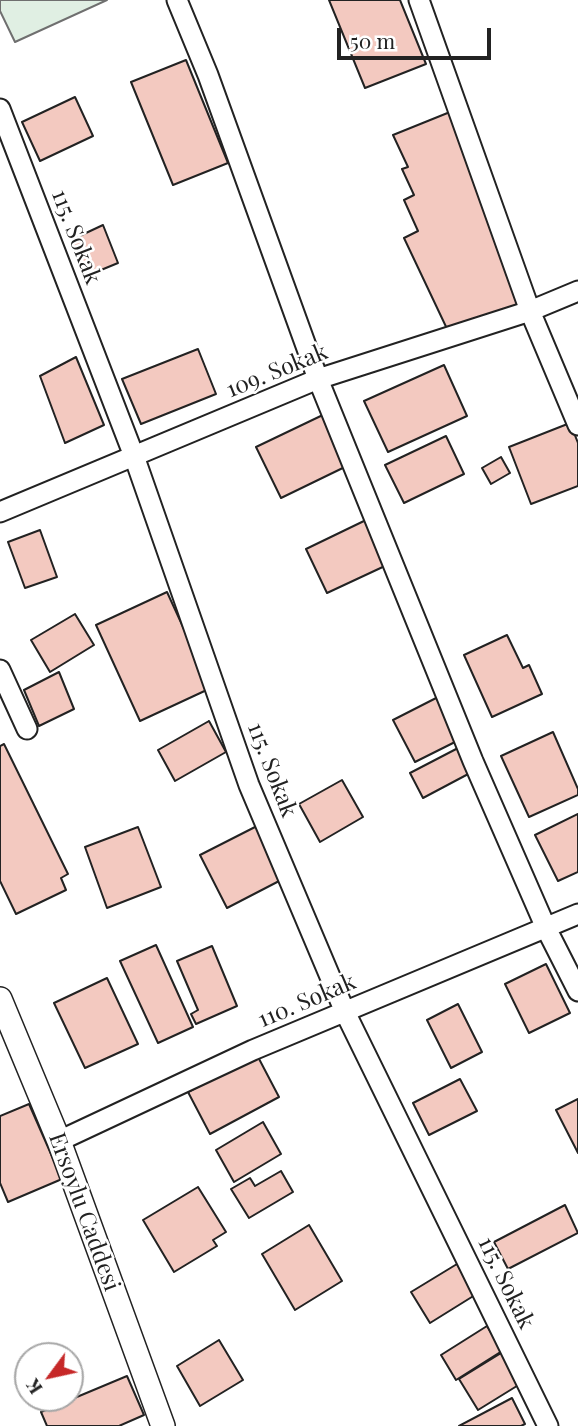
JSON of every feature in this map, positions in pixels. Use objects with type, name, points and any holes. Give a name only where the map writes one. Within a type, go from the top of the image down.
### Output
[{"type":"street","points":[[177,0],[213,88],[318,379],[473,761],[546,928],[578,991]]},
{"type":"street","points":[[419,0],[530,311],[578,425]]},
{"type":"street","name":"115. Sokak","points":[[0,109],[134,456],[249,785],[345,1012],[548,1426]]},
{"type":"street","name":"109. Sokak","points":[[0,512],[318,379],[530,311],[578,291]]},
{"type":"street","points":[[0,670],[26,730]]},
{"type":"street","name":"110. Sokak","points":[[58,1141],[253,1050],[578,914]]},
{"type":"street","name":"Ersoylu Caddesi","points":[[0,999],[58,1141],[163,1426]]},
{"type":"green space","points":[[0,0],[107,0],[15,42],[0,11]]},
{"type":"building","points":[[329,0],[400,0],[426,64],[365,88]]},
{"type":"building","points":[[186,60],[228,163],[173,185],[131,82]]},
{"type":"building","points":[[75,97],[93,136],[40,161],[22,122]]},
{"type":"building","points":[[450,112],[521,304],[449,333],[404,238],[418,231],[404,200],[414,195],[402,169],[408,167],[393,135]]},
{"type":"building","points":[[103,225],[118,263],[84,277],[71,240]]},
{"type":"building","points":[[198,349],[216,394],[141,424],[122,379]]},
{"type":"building","points":[[76,357],[104,425],[65,443],[40,376]]},
{"type":"building","points":[[444,365],[467,416],[388,452],[364,401]]},
{"type":"building","points":[[327,413],[351,464],[281,498],[256,447]]},
{"type":"building","points":[[570,423],[578,443],[578,486],[531,504],[509,447]]},
{"type":"building","points":[[446,436],[464,474],[404,503],[385,465]]},
{"type":"building","points":[[501,457],[510,473],[491,484],[482,468]]},
{"type":"building","points":[[366,520],[387,565],[327,593],[306,549]]},
{"type":"building","points":[[40,530],[57,577],[25,588],[8,542]]},
{"type":"building","points":[[167,592],[211,688],[140,721],[96,625]]},
{"type":"building","points":[[75,614],[94,645],[50,672],[31,640]]},
{"type":"building","points":[[507,635],[523,668],[529,665],[542,694],[492,717],[464,655]]},
{"type":"building","points":[[59,672],[74,709],[39,726],[24,690]]},
{"type":"building","points":[[442,695],[463,738],[415,762],[393,720]]},
{"type":"building","points":[[209,721],[226,752],[175,781],[158,750]]},
{"type":"building","points":[[553,732],[578,789],[578,795],[529,817],[501,756]]},
{"type":"building","points":[[4,744],[68,874],[61,878],[66,890],[16,914],[0,881],[0,746]]},
{"type":"building","points":[[460,747],[472,772],[423,798],[410,773]]},
{"type":"building","points":[[342,780],[363,817],[320,842],[299,804]]},
{"type":"building","points":[[578,814],[578,872],[558,881],[535,835]]},
{"type":"building","points":[[257,826],[283,879],[227,908],[200,855]]},
{"type":"building","points":[[138,827],[161,887],[107,908],[85,847]]},
{"type":"building","points":[[156,945],[193,1027],[158,1043],[120,961]]},
{"type":"building","points":[[212,946],[237,1006],[196,1024],[191,1014],[198,1010],[177,961]]},
{"type":"building","points":[[546,964],[570,1013],[529,1033],[505,984]]},
{"type":"building","points":[[107,978],[138,1044],[85,1068],[54,1003]]},
{"type":"building","points":[[458,1004],[482,1052],[451,1068],[427,1020]]},
{"type":"building","points":[[257,1055],[279,1097],[210,1134],[188,1092]]},
{"type":"building","points":[[460,1079],[477,1111],[429,1135],[413,1103]]},
{"type":"building","points":[[578,1099],[578,1153],[556,1110]]},
{"type":"building","points":[[29,1104],[62,1179],[8,1202],[0,1183],[0,1116]]},
{"type":"building","points":[[263,1122],[281,1154],[234,1182],[216,1150]]},
{"type":"building","points":[[281,1171],[293,1192],[249,1218],[231,1189],[250,1178],[255,1186]]},
{"type":"building","points":[[198,1187],[226,1232],[213,1240],[217,1246],[174,1272],[143,1220]]},
{"type":"building","points":[[565,1205],[578,1233],[508,1269],[494,1242]]},
{"type":"building","points":[[309,1225],[342,1281],[295,1310],[262,1254]]},
{"type":"building","points":[[457,1264],[475,1295],[430,1323],[411,1292]]},
{"type":"building","points":[[487,1326],[502,1351],[456,1380],[441,1355]]},
{"type":"building","points":[[219,1340],[243,1380],[200,1406],[177,1366]]},
{"type":"building","points":[[506,1350],[525,1381],[478,1410],[459,1379]]},
{"type":"building","points":[[127,1376],[144,1415],[119,1426],[47,1426],[41,1412],[84,1412],[84,1394]]},
{"type":"building","points":[[512,1398],[525,1424],[459,1426]]}]
